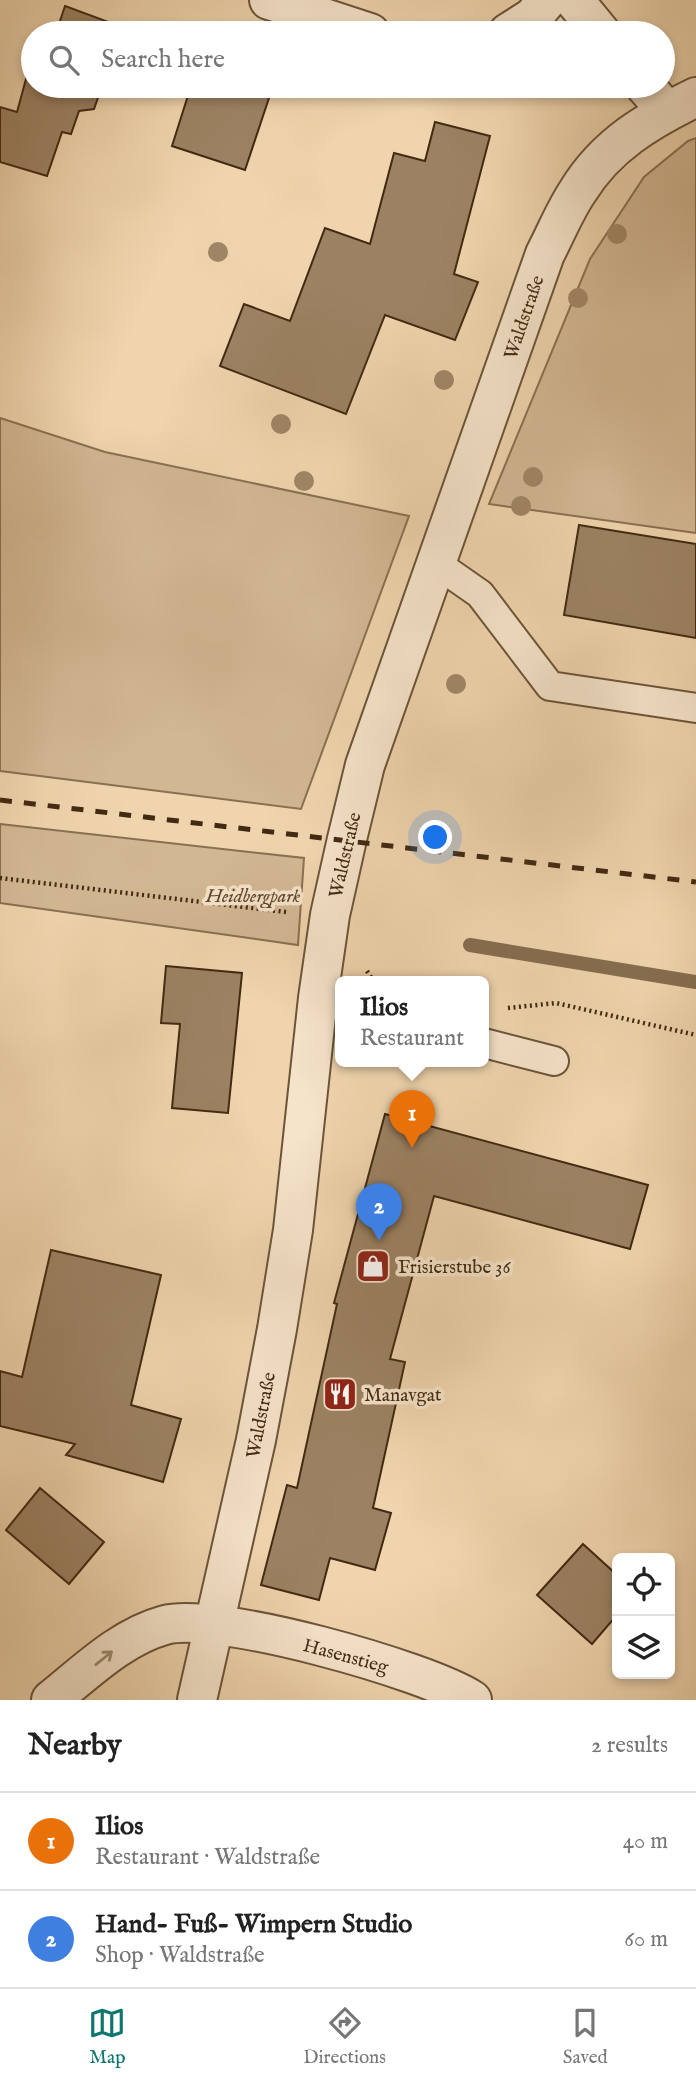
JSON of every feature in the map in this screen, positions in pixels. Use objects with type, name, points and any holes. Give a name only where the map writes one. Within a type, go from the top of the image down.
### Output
[{"type":"street","points":[[269,0],[333,21]]},
{"type":"street","points":[[527,21],[547,0]]},
{"type":"street","points":[[574,0],[591,21]]},
{"type":"street","name":"Waldstraße","points":[[197,1700],[253,1452],[277,1329],[329,1001],[330,915],[365,765],[545,254],[577,191],[596,166],[669,98]]},
{"type":"street","name":"Hasenstieg","points":[[51,1700],[116,1648],[140,1633],[169,1623],[214,1623],[329,1649],[422,1676],[472,1700]]},
{"type":"lane","points":[[437,564],[480,594],[550,687],[696,708]]},
{"type":"lane","points":[[489,1043],[554,1061]]},
{"type":"path","points":[[0,878],[211,904],[330,915]]},
{"type":"path","points":[[496,1009],[556,1003],[696,1035]]},
{"type":"green space","points":[[696,138],[696,533],[489,504],[590,259],[644,177],[688,141]]},
{"type":"green space","points":[[0,418],[105,452],[409,516],[301,809],[0,771]]},
{"type":"green space","name":"Heidbergpark","points":[[0,824],[304,858],[298,945],[0,903]]},
{"type":"building","points":[[65,6],[106,21],[60,21]]},
{"type":"building","points":[[21,97],[98,98],[94,109],[79,111],[71,134],[62,132],[47,176],[0,162],[0,107],[17,112]]},
{"type":"building","points":[[187,98],[269,98],[245,170],[172,146]]},
{"type":"building","points":[[435,122],[490,136],[454,274],[478,282],[455,340],[385,315],[346,414],[220,366],[244,304],[290,321],[325,228],[370,244],[394,153],[425,161]]},
{"type":"building","points":[[579,525],[696,544],[696,638],[564,615]]},
{"type":"building","points":[[166,966],[242,973],[228,1113],[172,1108],[180,1024],[161,1023]]},
{"type":"building","points":[[385,1114],[648,1185],[630,1249],[434,1196],[390,1359],[405,1362],[373,1508],[391,1513],[375,1570],[330,1558],[319,1600],[261,1585],[287,1485],[297,1488],[337,1304],[334,1303]]},
{"type":"building","points":[[51,1250],[161,1275],[131,1405],[181,1419],[163,1482],[66,1455],[75,1444],[0,1426],[0,1371],[22,1377]]},
{"type":"building","points":[[40,1488],[104,1542],[69,1584],[6,1530]]},
{"type":"building","points":[[583,1544],[612,1570],[612,1621],[592,1644],[537,1595]]},
{"type":"waterway","points":[[470,945],[696,982]]},
{"type":"railway","points":[[0,800],[696,882]]},
{"type":"place","name":"Ilios","points":[[412,1148]]},
{"type":"place","name":"Hand- Fuß- Wimpern Studio","points":[[379,1241]]},
{"type":"place","name":"Frisierstube 36","points":[[373,1266]]},
{"type":"place","name":"Manavgat","points":[[340,1394]]}]
